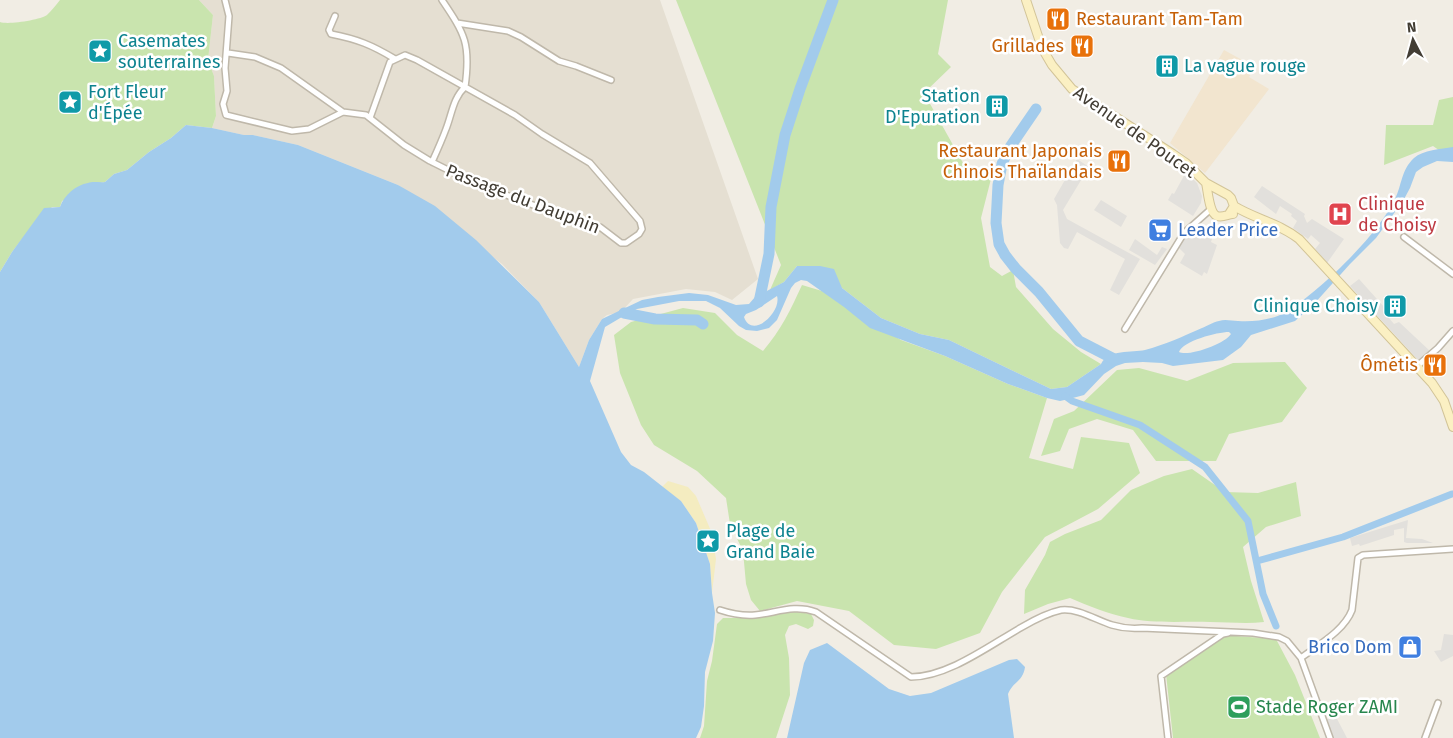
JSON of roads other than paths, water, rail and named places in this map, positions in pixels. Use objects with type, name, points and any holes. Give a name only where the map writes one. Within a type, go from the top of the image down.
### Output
[{"type":"main road","name":"Avenue de Poucet","points":[[1026,0],[1042,48],[1052,65],[1072,89],[1165,148],[1186,163],[1206,183],[1224,193]]},
{"type":"main road","name":"Avenue de Poucet","points":[[1206,183],[1211,206]]},
{"type":"main road","points":[[1248,214],[1218,216],[1211,206],[1215,195],[1224,193],[1231,198],[1234,206],[1248,214],[1289,230],[1299,238],[1432,384],[1444,401],[1453,427]]},
{"type":"main road","points":[[1229,214],[1234,206]]},
{"type":"street","points":[[225,0],[229,16],[228,53],[225,68],[227,91],[223,104],[226,115],[292,131],[309,129],[343,112],[281,68],[255,57],[228,53]]},
{"type":"street","points":[[432,162],[446,128],[453,104],[465,86],[468,56],[461,29],[442,0]]},
{"type":"street","points":[[335,16],[328,30],[331,34],[351,38],[374,46],[395,59]]},
{"type":"street","points":[[458,23],[508,32],[521,37],[559,61],[611,80]]},
{"type":"street","points":[[370,118],[390,62],[395,59],[404,56],[417,60],[465,86]]},
{"type":"street","name":"Passage du Dauphin","points":[[343,112],[366,115],[404,145],[432,162],[474,183],[512,198],[600,227],[621,243],[626,243],[640,234],[642,229],[640,221],[590,163],[515,115],[465,86]]},
{"type":"street","points":[[1125,329],[1184,233],[1203,218],[1211,206]]},
{"type":"street","points":[[1203,218],[1218,216]]},
{"type":"street","points":[[1404,237],[1453,274]]},
{"type":"street","points":[[1416,367],[1438,348],[1453,331]]},
{"type":"street","points":[[1301,658],[1349,618],[1352,610],[1358,558],[1360,556],[1401,551],[1453,549]]},
{"type":"street","points":[[720,610],[735,615],[753,615],[786,608],[805,608],[816,612],[911,677],[920,677],[940,672],[1041,617],[1061,610],[1074,610],[1114,626],[1131,629],[1231,632],[1279,637],[1287,641],[1301,658],[1330,738]]},
{"type":"street","points":[[1168,738],[1161,676],[1223,634],[1231,632]]},
{"type":"street","points":[[1425,738],[1438,703]]},
{"type":"water","points":[[186,125],[253,135],[298,145],[398,185],[435,206],[476,240],[539,302],[579,367],[589,340],[602,319],[642,300],[689,293],[708,295],[736,305],[749,304],[755,297],[784,282],[797,266],[820,266],[834,269],[842,288],[881,318],[920,334],[949,340],[1051,389],[1067,387],[1101,364],[1104,359],[1121,352],[1152,348],[1224,320],[1263,320],[1286,312],[1331,277],[1376,229],[1395,199],[1404,173],[1414,158],[1427,152],[1453,147],[1453,162],[1437,161],[1416,172],[1403,201],[1376,238],[1314,304],[1295,321],[1251,335],[1241,347],[1223,360],[1173,366],[1162,363],[1143,362],[1125,363],[1116,366],[1104,374],[1084,395],[1060,401],[1008,384],[945,356],[870,328],[807,281],[801,280],[791,288],[777,320],[769,328],[757,331],[746,330],[739,326],[720,308],[706,301],[679,301],[637,309],[605,327],[590,381],[621,452],[631,465],[644,472],[681,501],[696,523],[710,564],[715,613],[713,641],[705,672],[701,727],[696,738],[0,738],[0,272],[44,208],[60,207],[64,198],[75,188],[90,182],[105,182],[114,174],[127,170],[149,152],[171,138]],"holes":[[[777,296],[775,309],[771,316],[759,325],[753,326],[748,323],[744,317],[746,314],[756,310]],[[1229,332],[1231,334],[1222,342],[1190,353],[1179,352],[1193,341],[1209,335]]]},
{"type":"water","points":[[827,643],[889,689],[910,696],[931,693],[1009,660],[1017,659],[1025,667],[1022,676],[1012,686],[1008,694],[1014,738],[787,738],[804,663],[810,650]]},
{"type":"waterway","points":[[759,302],[769,254],[771,207],[785,135],[833,0]]},
{"type":"waterway","points":[[1036,109],[1008,150],[1002,164],[998,185],[996,223],[999,244],[1016,269],[1039,292],[1079,341],[1114,359]]},
{"type":"waterway","points":[[624,313],[655,319],[697,320],[703,324]]},
{"type":"waterway","points":[[1065,396],[1072,401],[1140,425],[1205,467],[1248,521],[1263,594],[1276,626]]},
{"type":"waterway","points":[[1257,561],[1343,537],[1452,494]]},
{"type":"place","name":"Restaurant Tam-Tam","points":[[1058,19]]},
{"type":"place","name":"Grillades","points":[[1082,46]]},
{"type":"place","name":"Casemates souterraines","points":[[100,51]]},
{"type":"place","name":"La vague rouge","points":[[1167,66]]},
{"type":"place","name":"Fort Fleur d'Épée","points":[[70,102]]},
{"type":"place","name":"Station D'Epuration","points":[[997,106]]},
{"type":"place","name":"Restaurant Japonais Chinois Thaïlandais","points":[[1119,161]]},
{"type":"place","name":"Clinique de Choisy","points":[[1340,214]]},
{"type":"place","name":"Leader Price","points":[[1160,230]]},
{"type":"place","name":"Clinique Choisy","points":[[1395,306]]},
{"type":"place","name":"Ômétis","points":[[1435,365]]},
{"type":"place","name":"Plage de Grand Baie","points":[[708,541]]},
{"type":"place","name":"Brico Dom","points":[[1410,647]]},
{"type":"place","name":"Stade Roger ZAMI","points":[[1239,707]]}]
